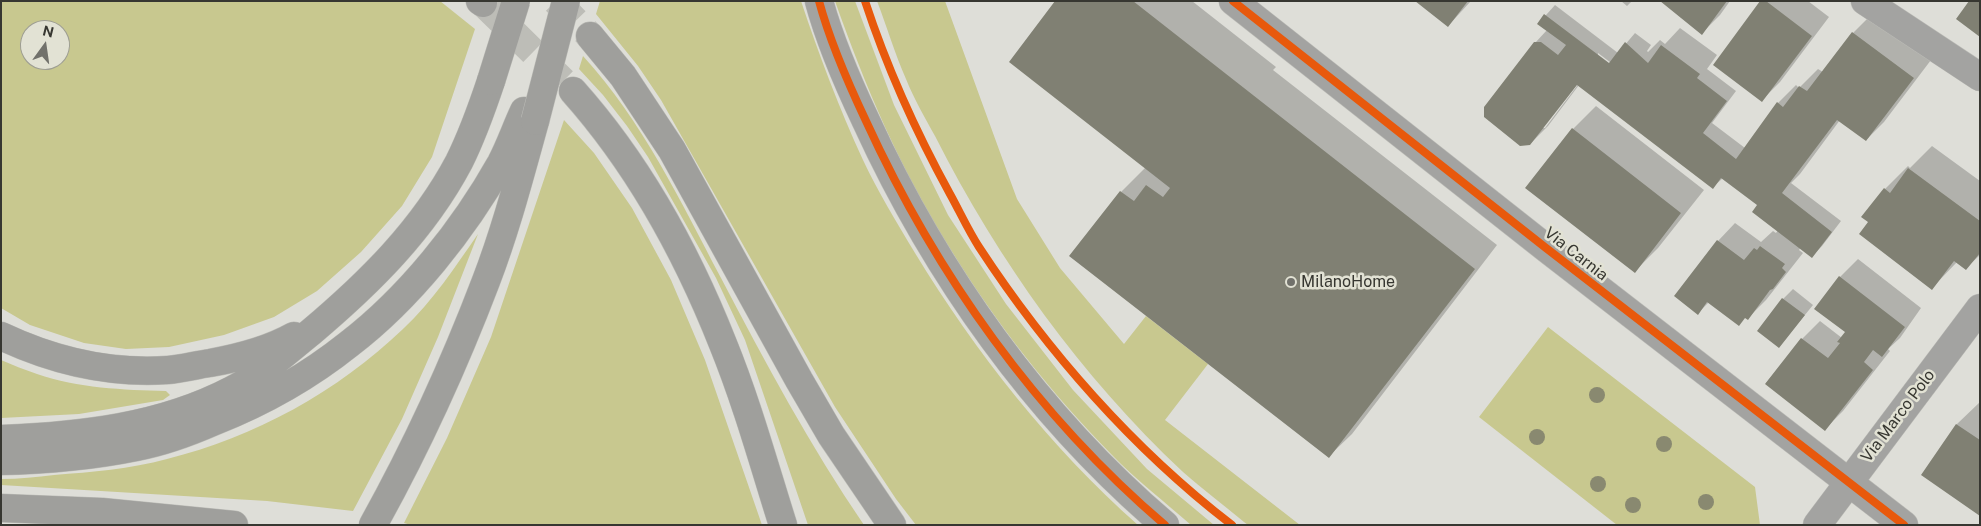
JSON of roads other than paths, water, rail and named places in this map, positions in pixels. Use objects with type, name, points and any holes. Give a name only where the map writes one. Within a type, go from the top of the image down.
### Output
[{"type":"highway","points":[[1,438],[56,437],[118,428],[182,411],[233,390],[272,364],[336,311],[366,284],[407,240],[435,202],[459,161],[482,108],[516,1]]},
{"type":"highway","points":[[376,521],[444,384],[486,280],[508,215],[529,116],[564,1]]},
{"type":"highway","points":[[590,36],[624,76],[667,142],[831,435],[892,525]]},
{"type":"highway","points":[[573,91],[601,122],[631,165],[655,204],[706,303],[739,388],[783,525]]},
{"type":"highway","points":[[1,461],[75,457],[137,447],[187,433],[239,412],[292,384],[349,344],[391,307],[436,257],[477,202],[529,116]]},
{"type":"highway","points":[[1,336],[32,350],[74,363],[119,371],[170,370],[232,359],[285,341],[336,311]]},
{"type":"highway","points":[[1,508],[102,512],[234,525]]},
{"type":"street","points":[[819,1],[848,83],[882,157],[929,242],[977,316],[1021,376],[1078,443],[1165,525]]},
{"type":"street","name":"Via Carnia","points":[[1233,1],[1904,525]]},
{"type":"street","points":[[1865,1],[1980,77]]},
{"type":"street","name":"Via Marco Polo","points":[[1817,525],[1980,308]]},
{"type":"tunnel","points":[[556,1],[590,36]]},
{"type":"tunnel","points":[[483,3],[573,91]]},
{"type":"place","name":"MilanoHome","points":[[1291,282]]}]
